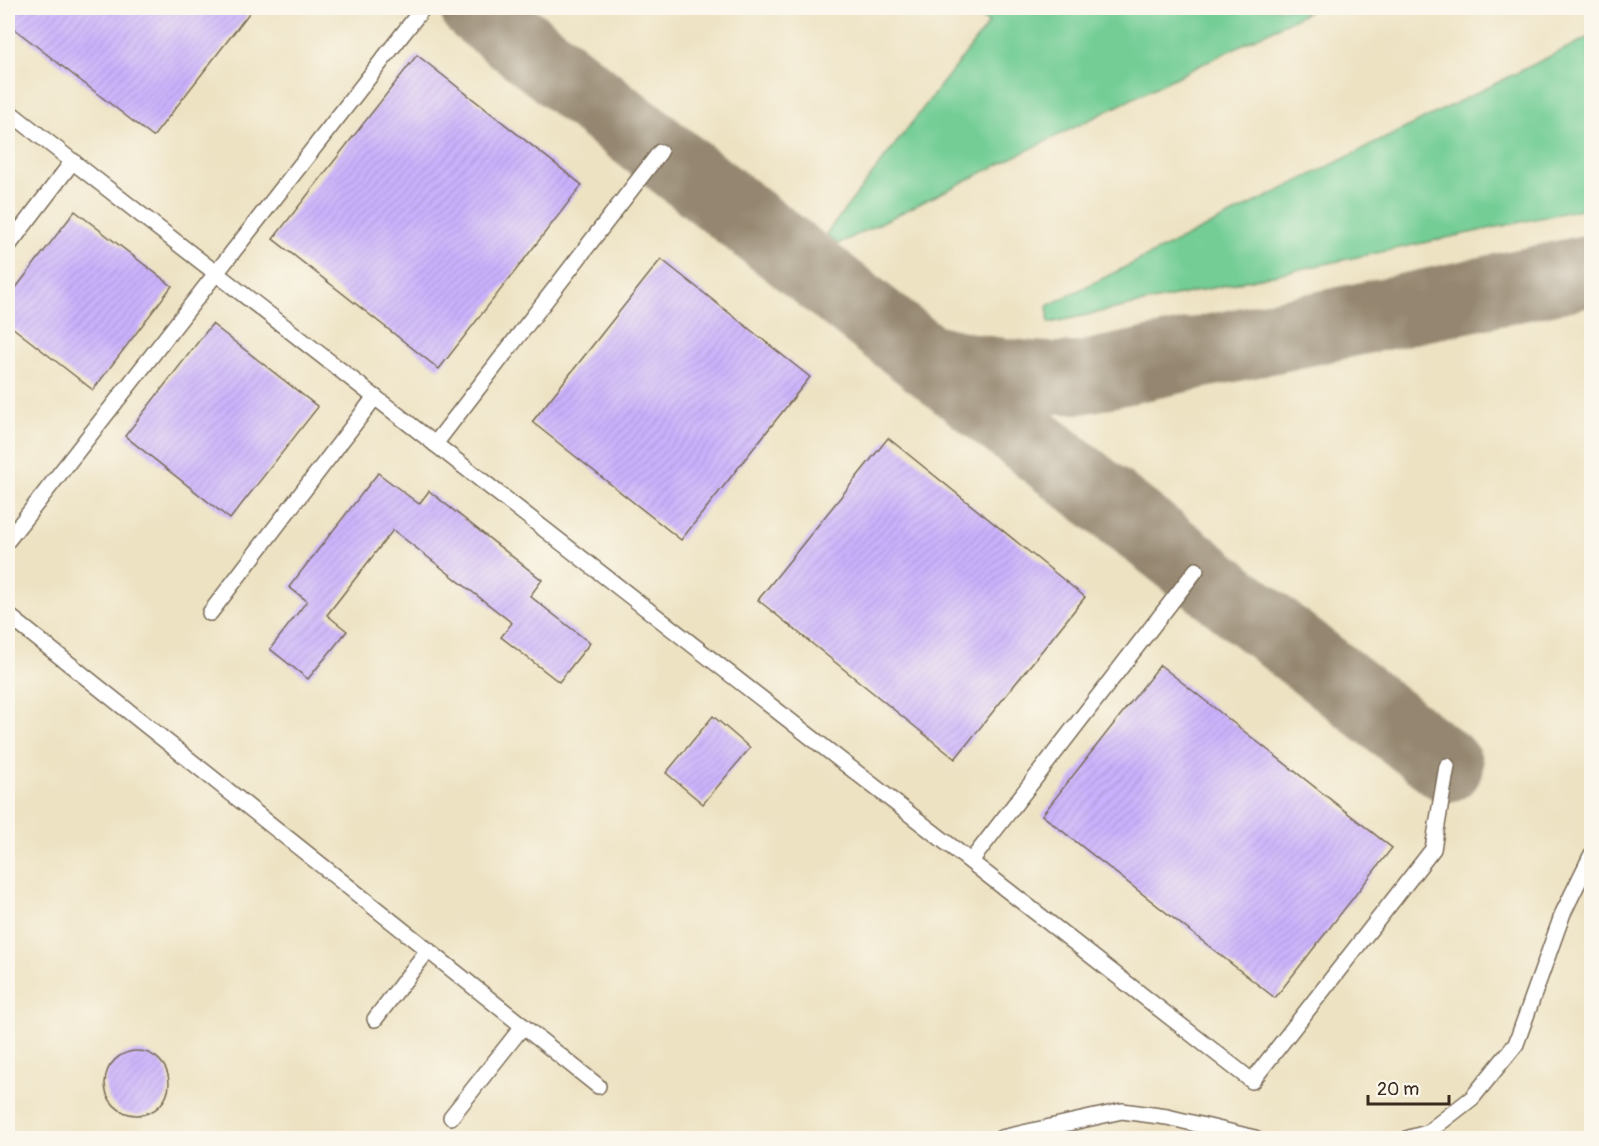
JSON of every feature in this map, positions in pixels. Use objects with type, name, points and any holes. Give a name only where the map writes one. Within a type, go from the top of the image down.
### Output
[{"type":"lane","points":[[8,540],[423,8]]},
{"type":"lane","points":[[8,111],[1252,1081],[1433,849],[1447,766]]},
{"type":"lane","points":[[435,444],[660,152]]},
{"type":"lane","points":[[8,246],[73,161]]},
{"type":"lane","points":[[210,613],[375,397]]},
{"type":"lane","points":[[971,861],[1196,570]]},
{"type":"lane","points":[[8,615],[598,1086]]},
{"type":"lane","points":[[1409,1138],[1427,1133],[1472,1098],[1516,1044],[1563,913],[1592,854]]},
{"type":"lane","points":[[375,1019],[428,950]]},
{"type":"lane","points":[[452,1117],[523,1026]]},
{"type":"lane","points":[[1001,1138],[1122,1111],[1167,1117],[1255,1138]]},
{"type":"green space","points":[[969,8],[1316,8],[838,244],[826,234],[989,23]]},
{"type":"green space","points":[[1591,36],[1591,207],[1049,323],[1047,306]]},
{"type":"building","points":[[8,8],[253,8],[153,137],[8,24]]},
{"type":"building","points":[[417,55],[582,185],[439,369],[273,239]]},
{"type":"building","points":[[75,211],[172,286],[93,390],[8,324],[8,298]]},
{"type":"building","points":[[661,259],[810,377],[681,540],[532,422]]},
{"type":"building","points":[[212,324],[318,407],[230,519],[125,436]]},
{"type":"building","points":[[888,438],[1085,597],[955,759],[758,600]]},
{"type":"building","points":[[378,473],[419,504],[429,491],[542,580],[530,596],[590,643],[559,682],[501,637],[512,623],[393,530],[327,615],[347,631],[308,679],[270,649],[307,601],[289,587]]},
{"type":"building","points":[[1160,665],[1392,848],[1275,998],[1042,815]]},
{"type":"building","points":[[713,716],[750,748],[703,804],[666,773]]},
{"type":"building","points":[[137,1051],[155,1057],[163,1065],[169,1083],[163,1101],[155,1109],[137,1115],[119,1109],[111,1101],[105,1083],[111,1065],[119,1057]]},
{"type":"taxiway","points":[[476,8],[1447,766]]},
{"type":"taxiway","points":[[936,361],[1008,375],[1080,378],[1592,270]]}]
